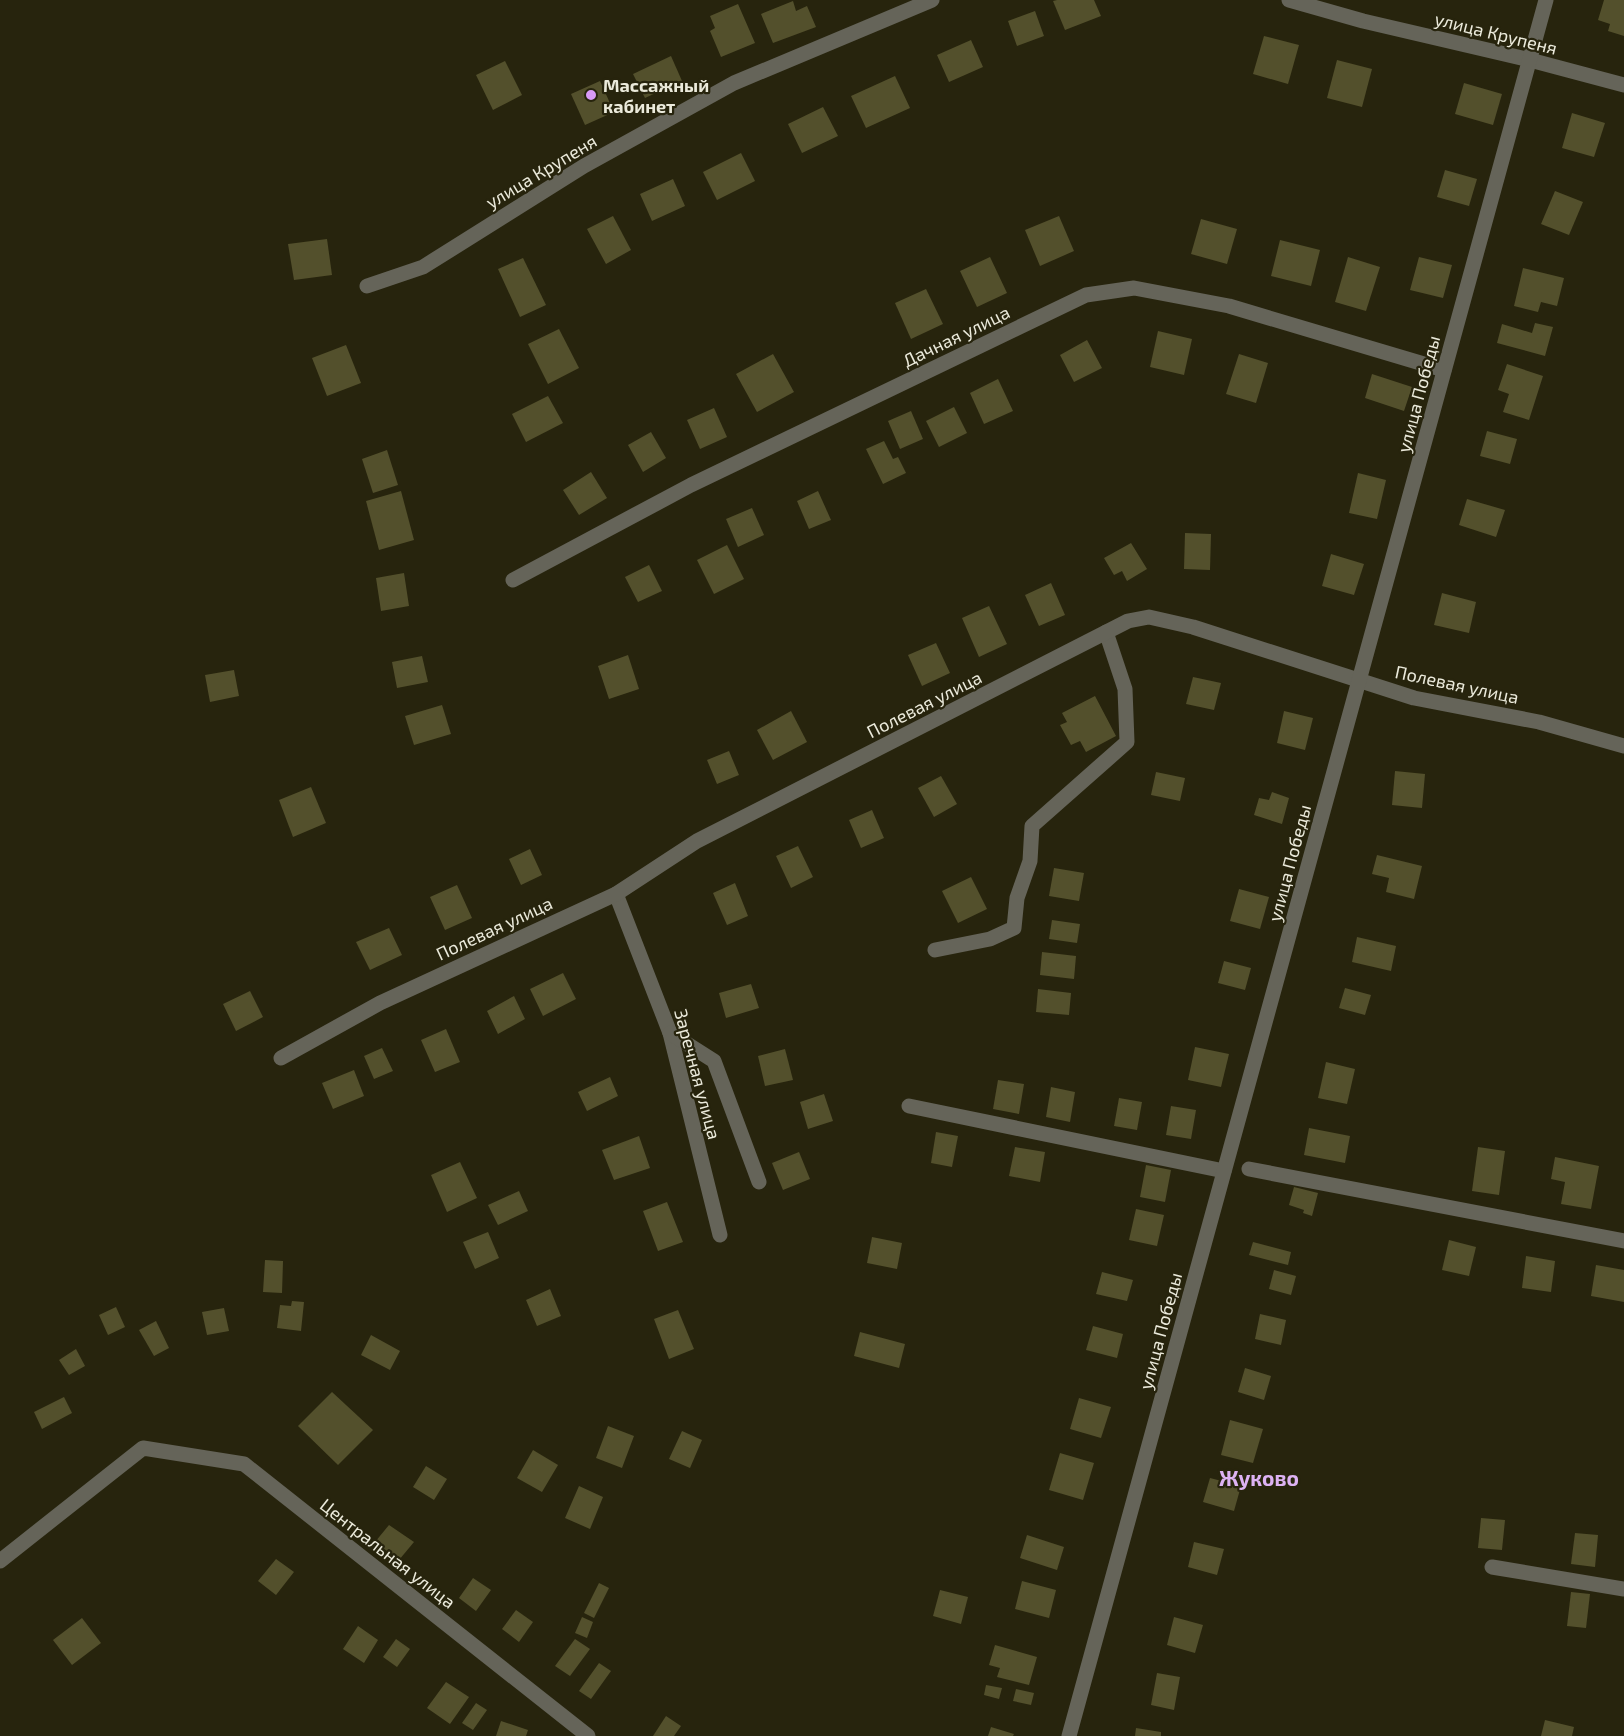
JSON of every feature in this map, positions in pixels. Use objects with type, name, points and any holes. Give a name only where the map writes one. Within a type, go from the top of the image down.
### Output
[{"type":"street","name":"улица Крупеня","points":[[367,286],[423,267],[584,165],[735,83],[932,0]]},
{"type":"street","name":"улица Крупеня","points":[[1289,0],[1363,21],[1530,60],[1624,85]]},
{"type":"street","name":"улица Победы","points":[[1069,1736],[1546,0]]},
{"type":"street","name":"Дачная улица","points":[[513,580],[691,485],[1086,295],[1134,288],[1229,306],[1444,370]]},
{"type":"street","name":"Полевая улица","points":[[281,1058],[380,1003],[616,894],[697,841],[1128,621],[1149,616],[1193,627],[1414,698],[1539,722],[1624,746]]},
{"type":"street","points":[[935,950],[990,939],[1014,928],[1017,898],[1030,861],[1032,826],[1127,742],[1125,689],[1106,633]]},
{"type":"street","name":"Заречная улица","points":[[616,894],[670,1033],[720,1235]]},
{"type":"street","points":[[670,1033],[714,1060],[759,1182]]},
{"type":"street","points":[[909,1106],[1224,1172]]},
{"type":"street","points":[[1249,1169],[1624,1241]]},
{"type":"street","name":"Центральная улица","points":[[0,1561],[142,1448],[244,1464],[588,1736]]},
{"type":"street","points":[[1492,1568],[1624,1589]]},
{"type":"building","points":[[1094,0],[1101,16],[1065,30],[1053,1]]},
{"type":"building","points":[[1604,0],[1624,0],[1624,36],[1608,31],[1610,24],[1598,20]]},
{"type":"building","points":[[793,1],[796,11],[807,6],[816,27],[773,43],[761,14]]},
{"type":"building","points":[[738,4],[755,43],[721,57],[710,31],[715,28],[710,16]]},
{"type":"building","points":[[1035,11],[1044,36],[1017,46],[1008,21]]},
{"type":"building","points":[[1264,36],[1299,45],[1288,84],[1253,74]]},
{"type":"building","points":[[971,40],[983,67],[949,82],[937,55]]},
{"type":"building","points":[[671,56],[682,81],[645,98],[633,74]]},
{"type":"building","points":[[1337,60],[1372,69],[1362,107],[1327,98]]},
{"type":"building","points":[[505,61],[522,95],[493,110],[476,75]]},
{"type":"building","points":[[895,76],[910,108],[866,128],[851,96]]},
{"type":"building","points":[[600,81],[614,112],[585,125],[571,94]]},
{"type":"building","points":[[1464,83],[1502,94],[1493,125],[1455,114]]},
{"type":"building","points":[[823,107],[838,136],[802,153],[788,124]]},
{"type":"building","points":[[1572,113],[1605,123],[1594,157],[1562,148]]},
{"type":"building","points":[[741,153],[755,181],[717,200],[703,172]]},
{"type":"building","points":[[1445,170],[1477,179],[1469,206],[1437,197]]},
{"type":"building","points":[[673,179],[685,206],[652,221],[640,194]]},
{"type":"building","points":[[1555,191],[1583,202],[1569,235],[1541,224]]},
{"type":"building","points":[[613,216],[631,250],[606,264],[587,229]]},
{"type":"building","points":[[1059,216],[1074,251],[1040,266],[1025,230]]},
{"type":"building","points":[[1201,219],[1237,229],[1227,264],[1191,254]]},
{"type":"building","points":[[327,239],[332,275],[294,280],[288,244]]},
{"type":"building","points":[[1280,240],[1320,250],[1311,286],[1271,276]]},
{"type":"building","points":[[990,257],[1007,293],[977,307],[960,271]]},
{"type":"building","points":[[1348,257],[1380,267],[1366,311],[1335,302]]},
{"type":"building","points":[[1419,257],[1452,265],[1443,298],[1410,290]]},
{"type":"building","points":[[523,258],[546,305],[520,317],[498,269]]},
{"type":"building","points":[[1523,268],[1564,278],[1557,306],[1541,302],[1538,312],[1514,306]]},
{"type":"building","points":[[926,289],[943,324],[911,339],[895,303]]},
{"type":"building","points":[[1535,323],[1553,327],[1545,356],[1497,343],[1502,324],[1532,333]]},
{"type":"building","points":[[559,329],[579,368],[548,384],[528,344]]},
{"type":"building","points":[[1158,331],[1192,339],[1184,375],[1150,367]]},
{"type":"building","points":[[1087,340],[1102,368],[1074,382],[1060,355]]},
{"type":"building","points":[[346,345],[361,383],[327,396],[312,358]]},
{"type":"building","points":[[773,354],[794,392],[757,412],[736,374]]},
{"type":"building","points":[[1239,354],[1268,363],[1256,403],[1226,394]]},
{"type":"building","points":[[1507,364],[1543,376],[1529,420],[1503,412],[1509,394],[1498,390]]},
{"type":"building","points":[[1372,374],[1412,387],[1404,411],[1365,398]]},
{"type":"building","points":[[998,379],[1013,411],[984,424],[970,393]]},
{"type":"building","points":[[548,396],[563,423],[526,442],[512,414]]},
{"type":"building","points":[[954,407],[967,433],[939,447],[926,421]]},
{"type":"building","points":[[714,408],[727,437],[700,449],[687,420]]},
{"type":"building","points":[[911,411],[923,439],[900,449],[888,421]]},
{"type":"building","points":[[1487,431],[1517,439],[1510,464],[1480,456]]},
{"type":"building","points":[[651,432],[666,458],[643,472],[628,445]]},
{"type":"building","points":[[884,441],[893,459],[898,457],[906,473],[883,484],[866,449]]},
{"type":"building","points":[[387,450],[398,485],[373,493],[362,459]]},
{"type":"building","points":[[591,472],[607,498],[579,515],[563,490]]},
{"type":"building","points":[[1358,473],[1386,480],[1377,519],[1349,513]]},
{"type":"building","points":[[401,491],[414,540],[379,550],[366,501]]},
{"type":"building","points":[[818,491],[831,520],[809,529],[797,501]]},
{"type":"building","points":[[1467,499],[1505,510],[1496,537],[1459,525]]},
{"type":"building","points":[[752,508],[764,535],[738,547],[726,519]]},
{"type":"building","points":[[1185,533],[1211,534],[1210,570],[1184,569]]},
{"type":"building","points":[[1131,543],[1147,569],[1127,581],[1122,571],[1114,575],[1104,558]]},
{"type":"building","points":[[727,545],[744,579],[714,594],[697,560]]},
{"type":"building","points":[[1331,554],[1364,564],[1354,595],[1322,586]]},
{"type":"building","points":[[649,565],[662,591],[638,602],[625,577]]},
{"type":"building","points":[[404,573],[409,606],[381,611],[376,578]]},
{"type":"building","points":[[1051,583],[1065,615],[1039,626],[1025,595]]},
{"type":"building","points":[[1442,593],[1476,602],[1469,633],[1434,625]]},
{"type":"building","points":[[989,606],[1007,644],[979,657],[962,618]]},
{"type":"building","points":[[936,643],[950,673],[922,686],[908,655]]},
{"type":"building","points":[[628,655],[639,689],[609,699],[598,666]]},
{"type":"building","points":[[422,656],[428,682],[397,688],[392,662]]},
{"type":"building","points":[[234,670],[239,696],[210,702],[205,675]]},
{"type":"building","points":[[1193,677],[1221,683],[1214,710],[1186,704]]},
{"type":"building","points":[[1095,696],[1116,736],[1086,752],[1080,741],[1071,745],[1060,725],[1067,722],[1062,713]]},
{"type":"building","points":[[442,705],[451,734],[414,745],[405,716]]},
{"type":"building","points":[[791,711],[807,742],[773,760],[757,730]]},
{"type":"building","points":[[1284,711],[1313,718],[1305,750],[1277,743]]},
{"type":"building","points":[[729,751],[739,775],[717,784],[707,760]]},
{"type":"building","points":[[1395,771],[1425,774],[1422,808],[1392,805]]},
{"type":"building","points":[[1156,772],[1185,778],[1180,801],[1151,795]]},
{"type":"building","points":[[941,776],[957,804],[934,817],[918,788]]},
{"type":"building","points":[[311,787],[326,823],[293,837],[279,800]]},
{"type":"building","points":[[1272,792],[1289,798],[1282,824],[1254,815],[1259,798],[1269,800]]},
{"type":"building","points":[[872,810],[884,838],[861,848],[849,820]]},
{"type":"building","points":[[798,846],[813,877],[791,888],[776,856]]},
{"type":"building","points":[[530,849],[542,875],[521,885],[509,859]]},
{"type":"building","points":[[1377,855],[1422,866],[1414,899],[1386,892],[1389,878],[1372,874]]},
{"type":"building","points":[[1054,868],[1084,873],[1079,901],[1049,896]]},
{"type":"building","points":[[971,877],[987,909],[958,923],[942,891]]},
{"type":"building","points":[[735,883],[748,916],[727,925],[713,893]]},
{"type":"building","points":[[457,885],[472,918],[445,930],[430,897]]},
{"type":"building","points":[[1239,889],[1269,897],[1260,929],[1230,921]]},
{"type":"building","points":[[1052,920],[1080,924],[1077,943],[1049,939]]},
{"type":"building","points":[[389,928],[402,955],[370,970],[356,942]]},
{"type":"building","points":[[1357,937],[1396,946],[1391,971],[1352,962]]},
{"type":"building","points":[[1042,952],[1076,956],[1074,979],[1040,975]]},
{"type":"building","points":[[1224,961],[1251,968],[1245,990],[1218,983]]},
{"type":"building","points":[[563,973],[576,999],[543,1016],[530,989]]},
{"type":"building","points":[[751,984],[759,1008],[726,1018],[719,993]]},
{"type":"building","points":[[1345,988],[1371,995],[1365,1015],[1339,1008]]},
{"type":"building","points":[[1038,989],[1071,993],[1069,1015],[1036,1012]]},
{"type":"building","points":[[250,991],[263,1017],[236,1031],[223,1004]]},
{"type":"building","points":[[514,996],[525,1019],[498,1034],[487,1011]]},
{"type":"building","points":[[446,1029],[460,1062],[435,1072],[421,1040]]},
{"type":"building","points":[[1195,1047],[1229,1054],[1221,1087],[1188,1080]]},
{"type":"building","points":[[382,1048],[393,1071],[374,1079],[364,1056]]},
{"type":"building","points":[[785,1049],[793,1080],[765,1086],[758,1056]]},
{"type":"building","points":[[1326,1062],[1355,1069],[1347,1104],[1318,1098]]},
{"type":"building","points":[[354,1070],[364,1096],[333,1109],[322,1083]]},
{"type":"building","points":[[610,1077],[618,1096],[587,1111],[578,1092]]},
{"type":"building","points":[[998,1080],[1024,1084],[1019,1114],[993,1109]]},
{"type":"building","points":[[1051,1087],[1075,1092],[1070,1122],[1046,1117]]},
{"type":"building","points":[[824,1094],[833,1121],[808,1129],[800,1102]]},
{"type":"building","points":[[1119,1098],[1142,1102],[1137,1130],[1114,1126]]},
{"type":"building","points":[[1171,1106],[1196,1110],[1191,1139],[1166,1135]]},
{"type":"building","points":[[1309,1128],[1350,1136],[1345,1163],[1304,1155]]},
{"type":"building","points":[[936,1132],[958,1136],[952,1167],[931,1163]]},
{"type":"building","points":[[639,1136],[650,1168],[614,1180],[602,1150]]},
{"type":"building","points":[[1015,1147],[1045,1152],[1040,1182],[1009,1176]]},
{"type":"building","points":[[1478,1147],[1505,1151],[1499,1195],[1472,1191]]},
{"type":"building","points":[[799,1152],[810,1179],[783,1190],[772,1163]]},
{"type":"building","points":[[1555,1157],[1599,1166],[1591,1209],[1561,1204],[1565,1182],[1551,1179]]},
{"type":"building","points":[[460,1162],[477,1198],[447,1212],[431,1175]]},
{"type":"building","points":[[1146,1165],[1171,1170],[1165,1202],[1140,1197]]},
{"type":"building","points":[[1294,1187],[1318,1193],[1312,1216],[1303,1213],[1304,1210],[1289,1205]]},
{"type":"building","points":[[519,1191],[528,1211],[498,1225],[488,1205]]},
{"type":"building","points":[[667,1202],[683,1242],[658,1251],[643,1211]]},
{"type":"building","points":[[1136,1209],[1164,1215],[1157,1246],[1129,1240]]},
{"type":"building","points":[[488,1232],[499,1258],[475,1269],[463,1242]]},
{"type":"building","points":[[872,1237],[902,1243],[897,1269],[867,1263]]},
{"type":"building","points":[[1449,1240],[1476,1247],[1469,1276],[1442,1270]]},
{"type":"building","points":[[1253,1242],[1291,1252],[1288,1265],[1249,1255]]},
{"type":"building","points":[[1526,1256],[1555,1261],[1551,1292],[1522,1288]]},
{"type":"building","points":[[265,1260],[283,1261],[282,1293],[263,1292]]},
{"type":"building","points":[[1596,1265],[1624,1270],[1624,1302],[1591,1296]]},
{"type":"building","points":[[1274,1270],[1296,1276],[1291,1295],[1269,1289]]},
{"type":"building","points":[[1102,1272],[1133,1280],[1127,1301],[1096,1294]]},
{"type":"building","points":[[550,1289],[561,1316],[537,1326],[526,1300]]},
{"type":"building","points":[[292,1301],[304,1302],[301,1331],[277,1328],[280,1305],[291,1306]]},
{"type":"building","points":[[116,1307],[125,1327],[108,1335],[99,1315]]},
{"type":"building","points":[[224,1308],[229,1331],[207,1335],[202,1312]]},
{"type":"building","points":[[678,1310],[694,1349],[669,1359],[654,1319]]},
{"type":"building","points":[[1260,1314],[1286,1320],[1281,1345],[1255,1339]]},
{"type":"building","points":[[156,1321],[169,1348],[154,1356],[139,1330]]},
{"type":"building","points":[[1093,1326],[1123,1334],[1117,1358],[1086,1350]]},
{"type":"building","points":[[860,1332],[905,1344],[899,1368],[854,1356]]},
{"type":"building","points":[[371,1335],[400,1351],[390,1370],[361,1355]]},
{"type":"building","points":[[76,1349],[85,1366],[69,1375],[59,1360]]},
{"type":"building","points":[[1245,1368],[1271,1376],[1264,1400],[1238,1392]]},
{"type":"building","points":[[332,1392],[373,1430],[338,1465],[298,1426]]},
{"type":"building","points":[[64,1397],[72,1413],[42,1429],[34,1412]]},
{"type":"building","points":[[1079,1398],[1111,1407],[1101,1438],[1070,1429]]},
{"type":"building","points":[[1230,1420],[1263,1429],[1253,1463],[1221,1455]]},
{"type":"building","points":[[608,1426],[634,1436],[622,1468],[596,1458]]},
{"type":"building","points":[[682,1431],[702,1440],[690,1468],[669,1459]]},
{"type":"building","points":[[533,1450],[558,1465],[542,1492],[517,1478]]},
{"type":"building","points":[[1060,1453],[1094,1463],[1083,1500],[1049,1490]]},
{"type":"building","points":[[426,1466],[447,1479],[434,1500],[413,1487]]},
{"type":"building","points":[[1210,1478],[1241,1486],[1234,1511],[1203,1502]]},
{"type":"building","points":[[579,1486],[603,1497],[590,1529],[565,1518]]},
{"type":"building","points":[[1481,1518],[1505,1520],[1502,1550],[1478,1548]]},
{"type":"building","points":[[389,1525],[414,1542],[399,1560],[375,1542]]},
{"type":"building","points":[[1575,1533],[1598,1535],[1595,1567],[1571,1564]]},
{"type":"building","points":[[1027,1535],[1064,1547],[1057,1570],[1020,1558]]},
{"type":"building","points":[[1194,1542],[1224,1549],[1217,1575],[1188,1567]]},
{"type":"building","points":[[276,1559],[294,1572],[276,1595],[258,1581]]},
{"type":"building","points":[[473,1578],[491,1590],[476,1611],[459,1598]]},
{"type":"building","points":[[1022,1581],[1056,1590],[1049,1618],[1015,1609]]},
{"type":"building","points":[[599,1583],[609,1588],[594,1618],[584,1613]]},
{"type":"building","points":[[940,1590],[968,1597],[961,1624],[933,1616]]},
{"type":"building","points":[[1571,1592],[1590,1594],[1586,1628],[1567,1626]]},
{"type":"building","points":[[516,1610],[533,1622],[519,1642],[502,1629]]},
{"type":"building","points":[[582,1617],[593,1622],[587,1638],[575,1633]]},
{"type":"building","points":[[1174,1617],[1203,1625],[1195,1653],[1167,1645]]},
{"type":"building","points":[[82,1618],[101,1643],[72,1665],[53,1640]]},
{"type":"building","points":[[358,1626],[378,1640],[364,1663],[343,1649]]},
{"type":"building","points":[[396,1639],[410,1649],[397,1667],[383,1657]]},
{"type":"building","points":[[575,1639],[590,1649],[570,1676],[555,1666]]},
{"type":"building","points":[[995,1645],[1037,1657],[1029,1685],[997,1677],[1000,1668],[989,1665]]},
{"type":"building","points":[[599,1663],[611,1671],[591,1699],[579,1691]]},
{"type":"building","points":[[1157,1673],[1180,1677],[1174,1710],[1151,1705]]},
{"type":"building","points":[[446,1682],[469,1697],[450,1724],[427,1708]]},
{"type":"building","points":[[986,1685],[1002,1688],[999,1699],[984,1695]]},
{"type":"building","points":[[1016,1689],[1034,1693],[1031,1705],[1013,1701]]},
{"type":"building","points":[[476,1703],[487,1710],[473,1730],[462,1723]]},
{"type":"building","points":[[666,1716],[681,1726],[674,1736],[653,1736]]},
{"type":"building","points":[[1545,1720],[1574,1727],[1572,1736],[1541,1736]]},
{"type":"building","points":[[501,1721],[528,1730],[526,1736],[496,1736]]},
{"type":"building","points":[[991,1727],[1014,1734],[1013,1736],[988,1736]]},
{"type":"building","points":[[1136,1728],[1161,1732],[1161,1736],[1135,1736]]},
{"type":"place","name":"Массажный кабинет","points":[[591,95]]},
{"type":"district","name":"Жуково","points":[[1259,1477]]}]
